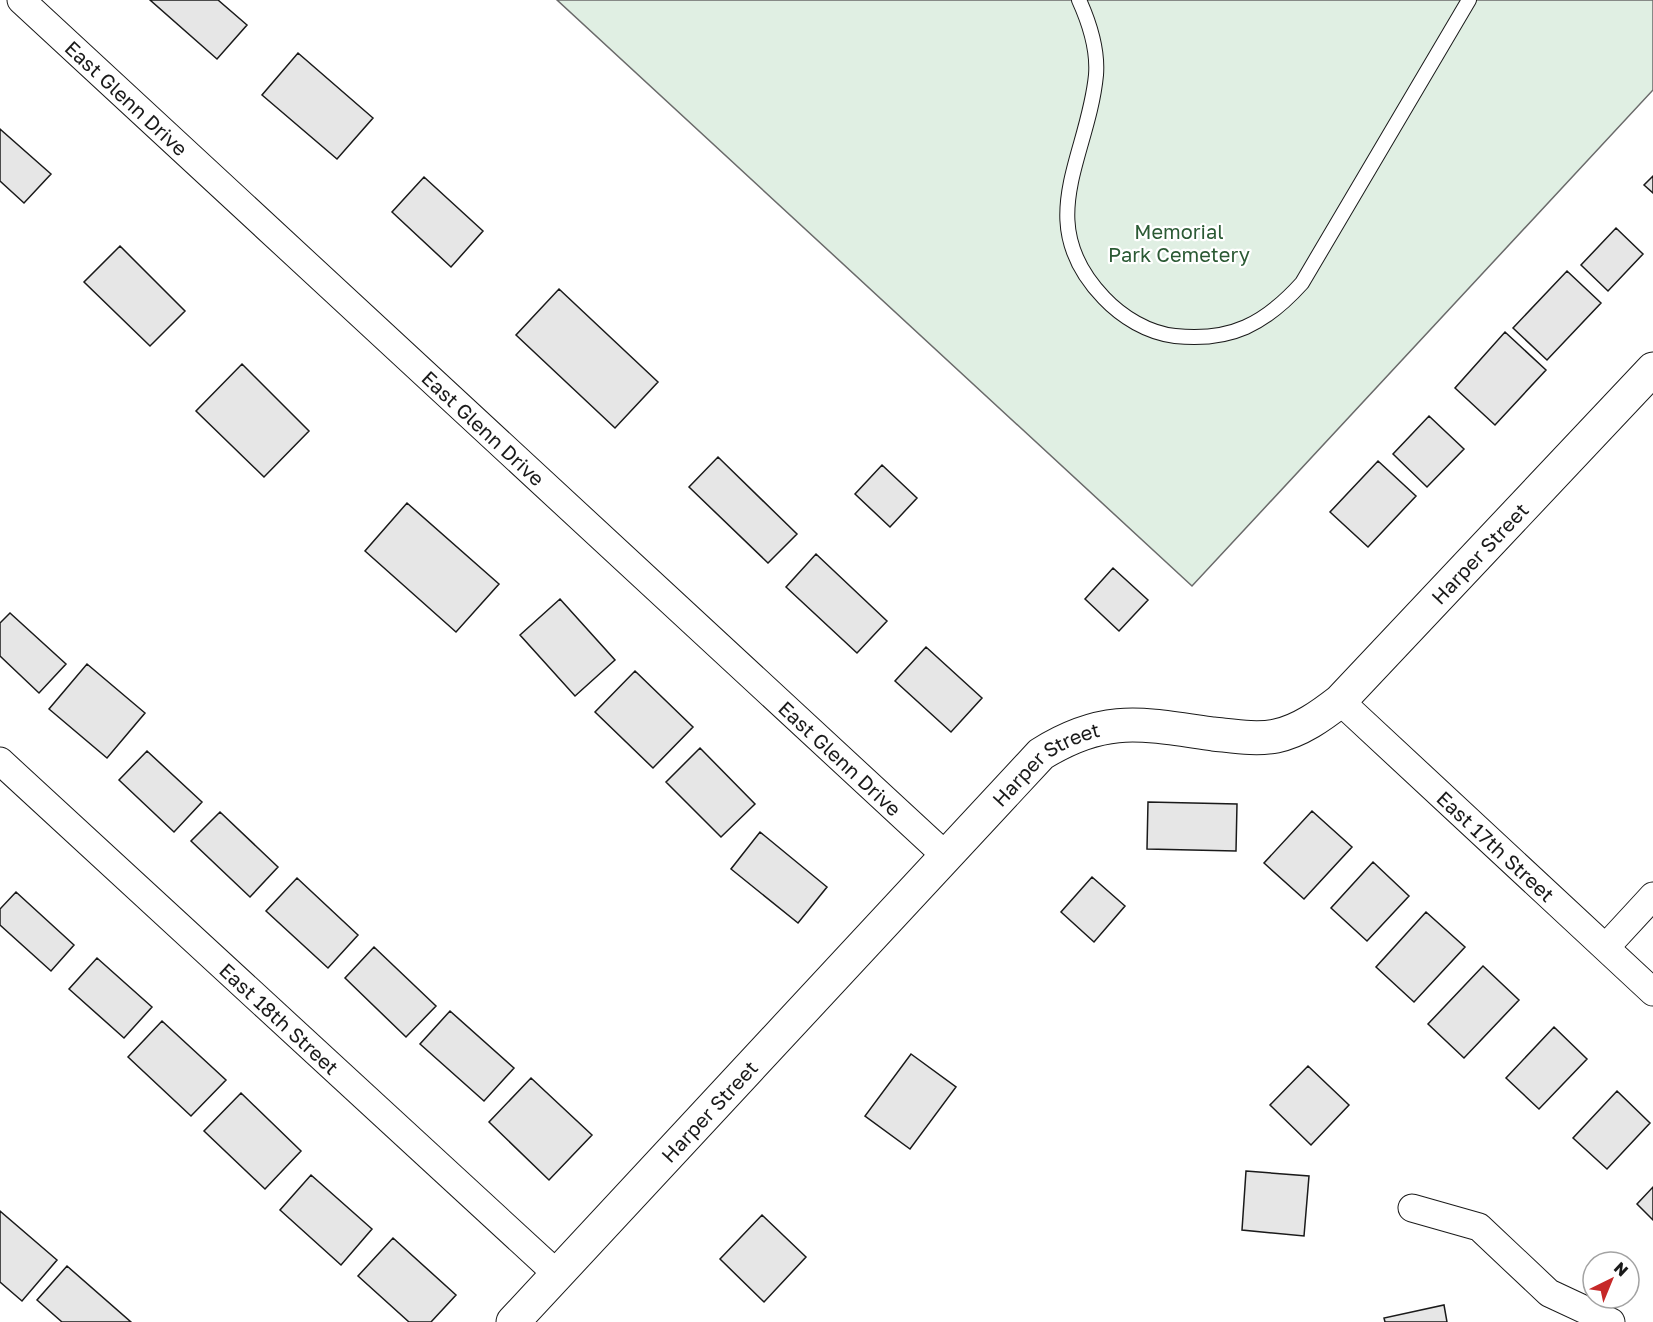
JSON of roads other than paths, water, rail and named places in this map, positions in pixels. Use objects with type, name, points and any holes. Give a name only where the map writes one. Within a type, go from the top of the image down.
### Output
[{"type":"street","name":"East Glenn Drive","points":[[21,0],[946,856]]},
{"type":"street","name":"Harper Street","points":[[513,1322],[1041,754],[1068,737],[1102,726],[1135,723],[1240,737],[1277,736],[1316,720],[1340,701],[1653,369]]},
{"type":"street","name":"East 17th Street","points":[[1340,701],[1653,992]]},
{"type":"street","name":"East 18th Street","points":[[0,761],[557,1274]]},
{"type":"street","points":[[1606,946],[1653,896]]},
{"type":"street","points":[[1412,1208],[1479,1227],[1550,1293],[1611,1322]]},
{"type":"lane","points":[[1079,0],[1092,38],[1096,73],[1091,107],[1070,179],[1066,214],[1070,240],[1081,266],[1095,289],[1115,309],[1138,324],[1166,335],[1195,338],[1222,336],[1251,326],[1280,307],[1302,283],[1469,0]]},
{"type":"park label","name":"Memorial Park Cemetery","points":[[1179,242]]}]
